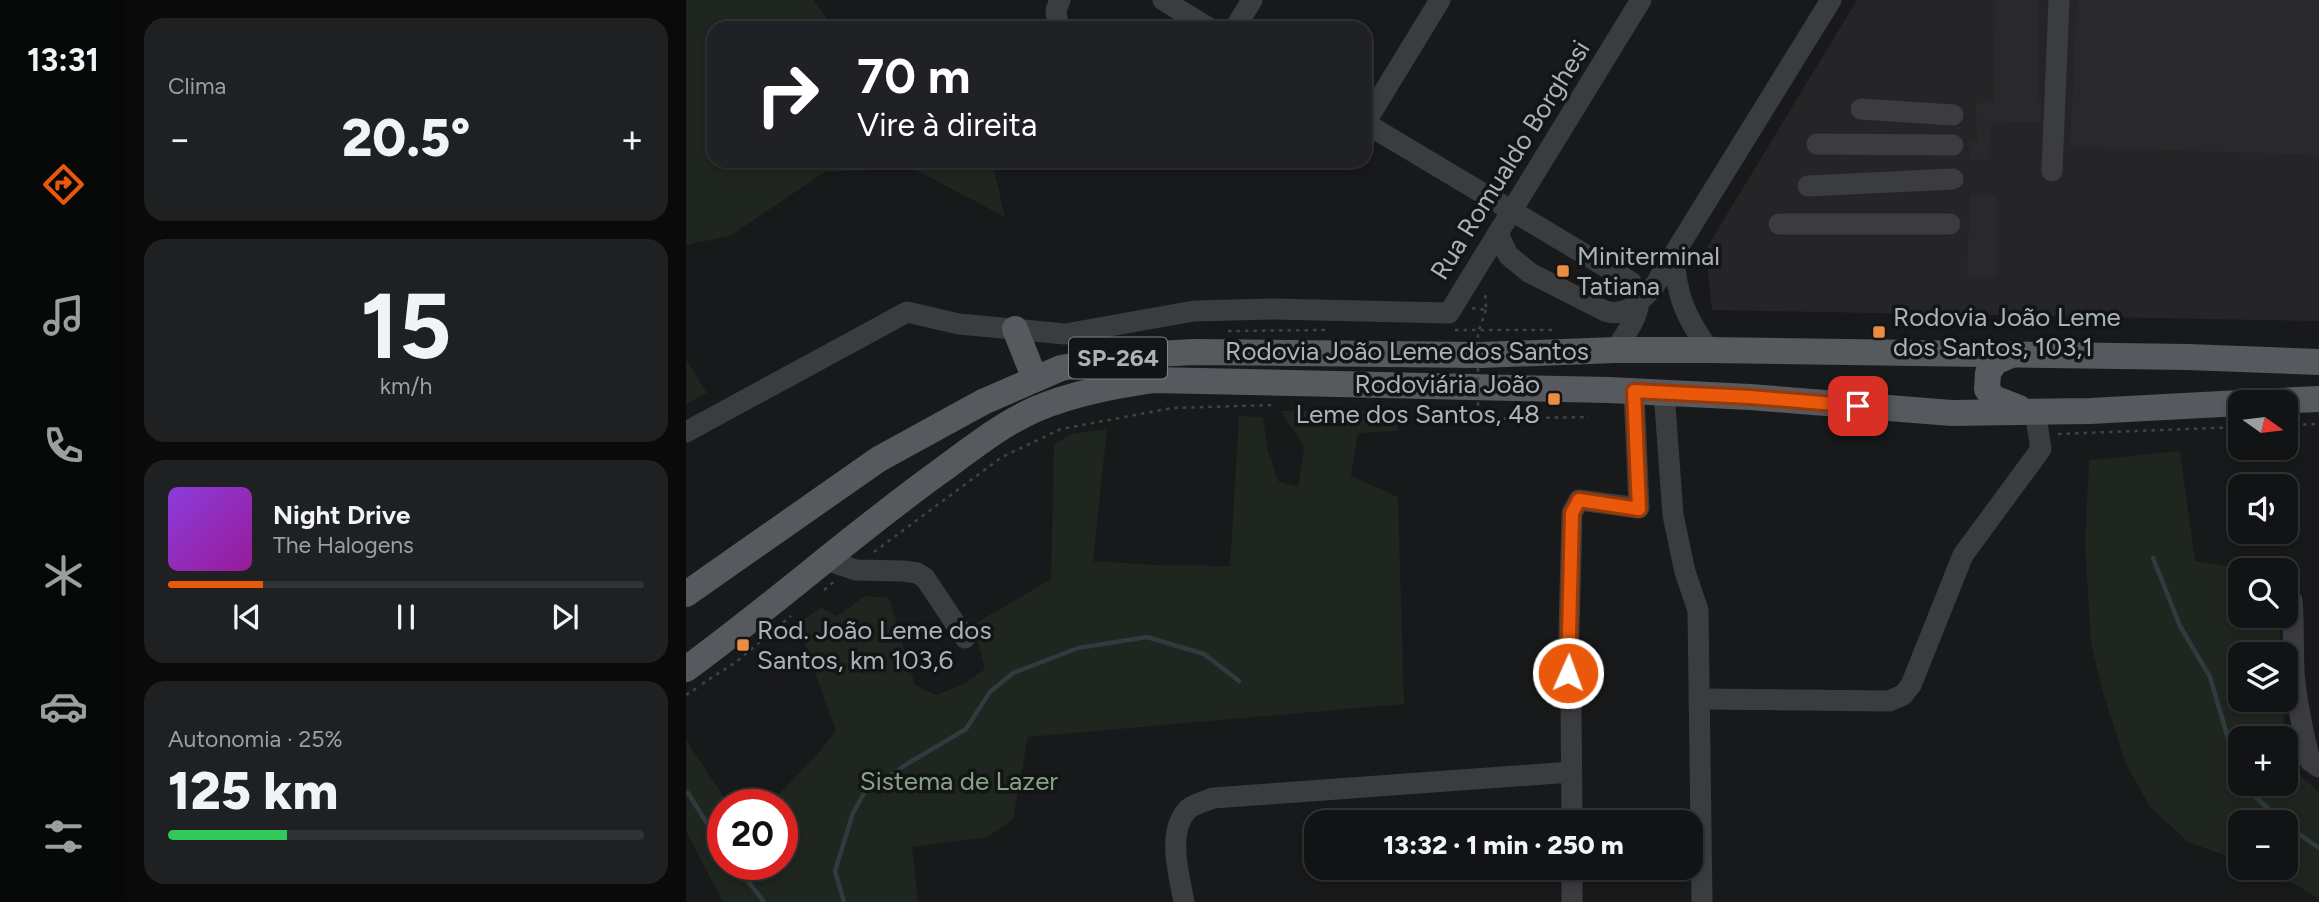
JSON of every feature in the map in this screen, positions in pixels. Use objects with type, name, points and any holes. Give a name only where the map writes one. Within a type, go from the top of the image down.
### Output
[{"type":"main road","points":[[1015,329],[1035,379]]},
{"type":"main road","name":"Rodovia João Leme dos Santos","points":[[686,594],[879,459],[983,402],[1061,368],[1138,355],[1194,352],[1481,355],[1709,350],[2319,362]]},
{"type":"main road","points":[[2011,355],[1995,362],[1988,373],[1987,389],[1993,398],[2038,422]]},
{"type":"main road","name":"Rodovia João Leme dos Santos","points":[[686,669],[899,501],[1004,426],[1064,398],[1105,388],[1154,380],[1664,392],[2038,422],[2090,411],[2228,404]]},
{"type":"main road","points":[[2298,400],[2319,399]]},
{"type":"main road","points":[[686,651],[726,640]]},
{"type":"street","points":[[1057,21],[1056,10],[1060,0]]},
{"type":"street","points":[[1163,0],[1198,21]]},
{"type":"street","points":[[1239,21],[1252,0]]},
{"type":"street","points":[[1372,112],[1440,0]]},
{"type":"street","name":"Rua Romualdo Borghesi","points":[[1015,329],[1065,334],[1207,311],[1273,309],[1449,313],[1641,0]]},
{"type":"street","points":[[1615,350],[1831,0]]},
{"type":"street","points":[[2052,171],[2059,0]]},
{"type":"street","points":[[1861,109],[1954,115]]},
{"type":"street","points":[[1372,127],[1630,282],[1643,302]]},
{"type":"street","points":[[1817,144],[1953,145]]},
{"type":"street","points":[[1808,186],[1952,179]]},
{"type":"street","points":[[1779,224],[1950,224]]},
{"type":"street","points":[[1498,233],[1508,255],[1530,273],[1605,311],[1615,314],[1643,302]]},
{"type":"street","points":[[1674,256],[1675,282],[1683,309],[1693,329],[1709,350]]},
{"type":"street","points":[[686,432],[907,312],[959,324],[1015,329]]},
{"type":"street","points":[[1634,391],[1639,509]]},
{"type":"street","points":[[1664,392],[1673,515],[1685,572],[1698,610],[1702,902]]},
{"type":"street","points":[[1699,699],[1889,701],[1903,695],[1911,685],[1963,555],[2041,449],[2038,422]]},
{"type":"street","points":[[1568,673],[1572,513],[1576,504],[1579,500],[1673,515]]},
{"type":"street","points":[[826,560],[852,569],[917,572],[925,578],[965,638]]},
{"type":"street","points":[[2294,628],[2294,672],[2302,732],[2310,761],[2319,767]]},
{"type":"street","points":[[1571,703],[1572,810]]},
{"type":"street","points":[[1184,902],[1176,853],[1177,824],[1189,807],[1213,798],[1571,772]]},
{"type":"street","points":[[1572,880],[1572,902]]},
{"type":"path","points":[[1472,307],[1486,310],[1478,332],[1478,419],[1590,417]]},
{"type":"path","points":[[1476,402],[1490,402]]},
{"type":"path","points":[[821,591],[1002,457],[1061,429],[1172,408],[1282,405]]},
{"type":"path","points":[[2038,422],[2080,434],[2228,427]]},
{"type":"path","points":[[2298,425],[2319,424]]},
{"type":"path","points":[[686,695],[736,662],[792,615]]},
{"type":"shaded area","points":[[1857,0],[2319,0],[2319,321],[1712,310],[1706,249]]},
{"type":"green space","points":[[686,0],[813,0],[829,21],[707,21],[707,168],[912,168],[825,172],[730,236],[686,245]]},
{"type":"green space","points":[[912,168],[994,168],[1005,217]]},
{"type":"green space","points":[[686,360],[707,393],[686,404]]},
{"type":"green space","name":"Sistema de Lazer","points":[[1400,410],[1397,431],[1358,433],[1351,476],[1398,497],[1404,704],[1028,737],[1013,819],[988,837],[912,847],[918,902],[723,902],[712,880],[798,880],[798,789],[784,789],[836,731],[798,624],[821,607],[837,616],[865,596],[889,598],[915,685],[936,695],[962,685],[985,669],[973,625],[1051,579],[1054,445],[1070,434],[1107,429],[1093,561],[1230,566],[1239,416],[1263,417],[1268,451],[1278,481],[1298,487],[1304,447],[1281,411]]},
{"type":"green space","points":[[2180,451],[2195,561],[2228,566],[2228,628],[2280,628],[2280,642],[2228,642],[2228,712],[2283,712],[2285,726],[2228,726],[2228,796],[2298,796],[2298,769],[2301,776],[2319,792],[2319,899],[2284,880],[2298,880],[2298,810],[2228,810],[2228,857],[2188,842],[2150,807],[2126,764],[2103,693],[2091,643],[2085,544],[2089,460]]},
{"type":"green space","points":[[686,740],[718,789],[707,789],[707,871],[686,831]]},
{"type":"building","points":[[1996,0],[2039,0],[2037,102],[2041,102],[2041,122],[1991,123],[1988,160],[1970,159],[1972,141],[1977,142],[1976,103],[1993,102]]},
{"type":"building","points":[[2077,0],[2319,0],[2319,155],[2070,147]]},
{"type":"building","points":[[1970,195],[1996,196],[1996,278],[1967,276]]},
{"type":"waterway","points":[[2153,558],[2180,626],[2210,677],[2228,738]]},
{"type":"waterway","points":[[844,902],[835,871],[853,813],[864,793],[966,729],[990,692],[1013,673],[1078,648],[1147,637],[1204,654],[1239,681]]},
{"type":"waterway","points":[[688,793],[707,823]]},
{"type":"waterway","points":[[2255,796],[2269,810]]},
{"type":"waterway","points":[[2298,833],[2319,848]]},
{"type":"waterway","points":[[747,880],[764,902]]},
{"type":"place","name":"Miniterminal Tatiana","points":[[1563,271]]},
{"type":"place","name":"Rodovia João Leme dos Santos, 103,1","points":[[1879,332]]},
{"type":"place","name":"Rodoviária João Leme dos Santos, 48","points":[[1554,399]]},
{"type":"place","name":"Rod. João Leme dos Santos, km 103,6","points":[[743,645]]},
{"type":"route","points":[[1568,673],[1572,513],[1579,500],[1639,509],[1634,391],[1858,406]]}]
